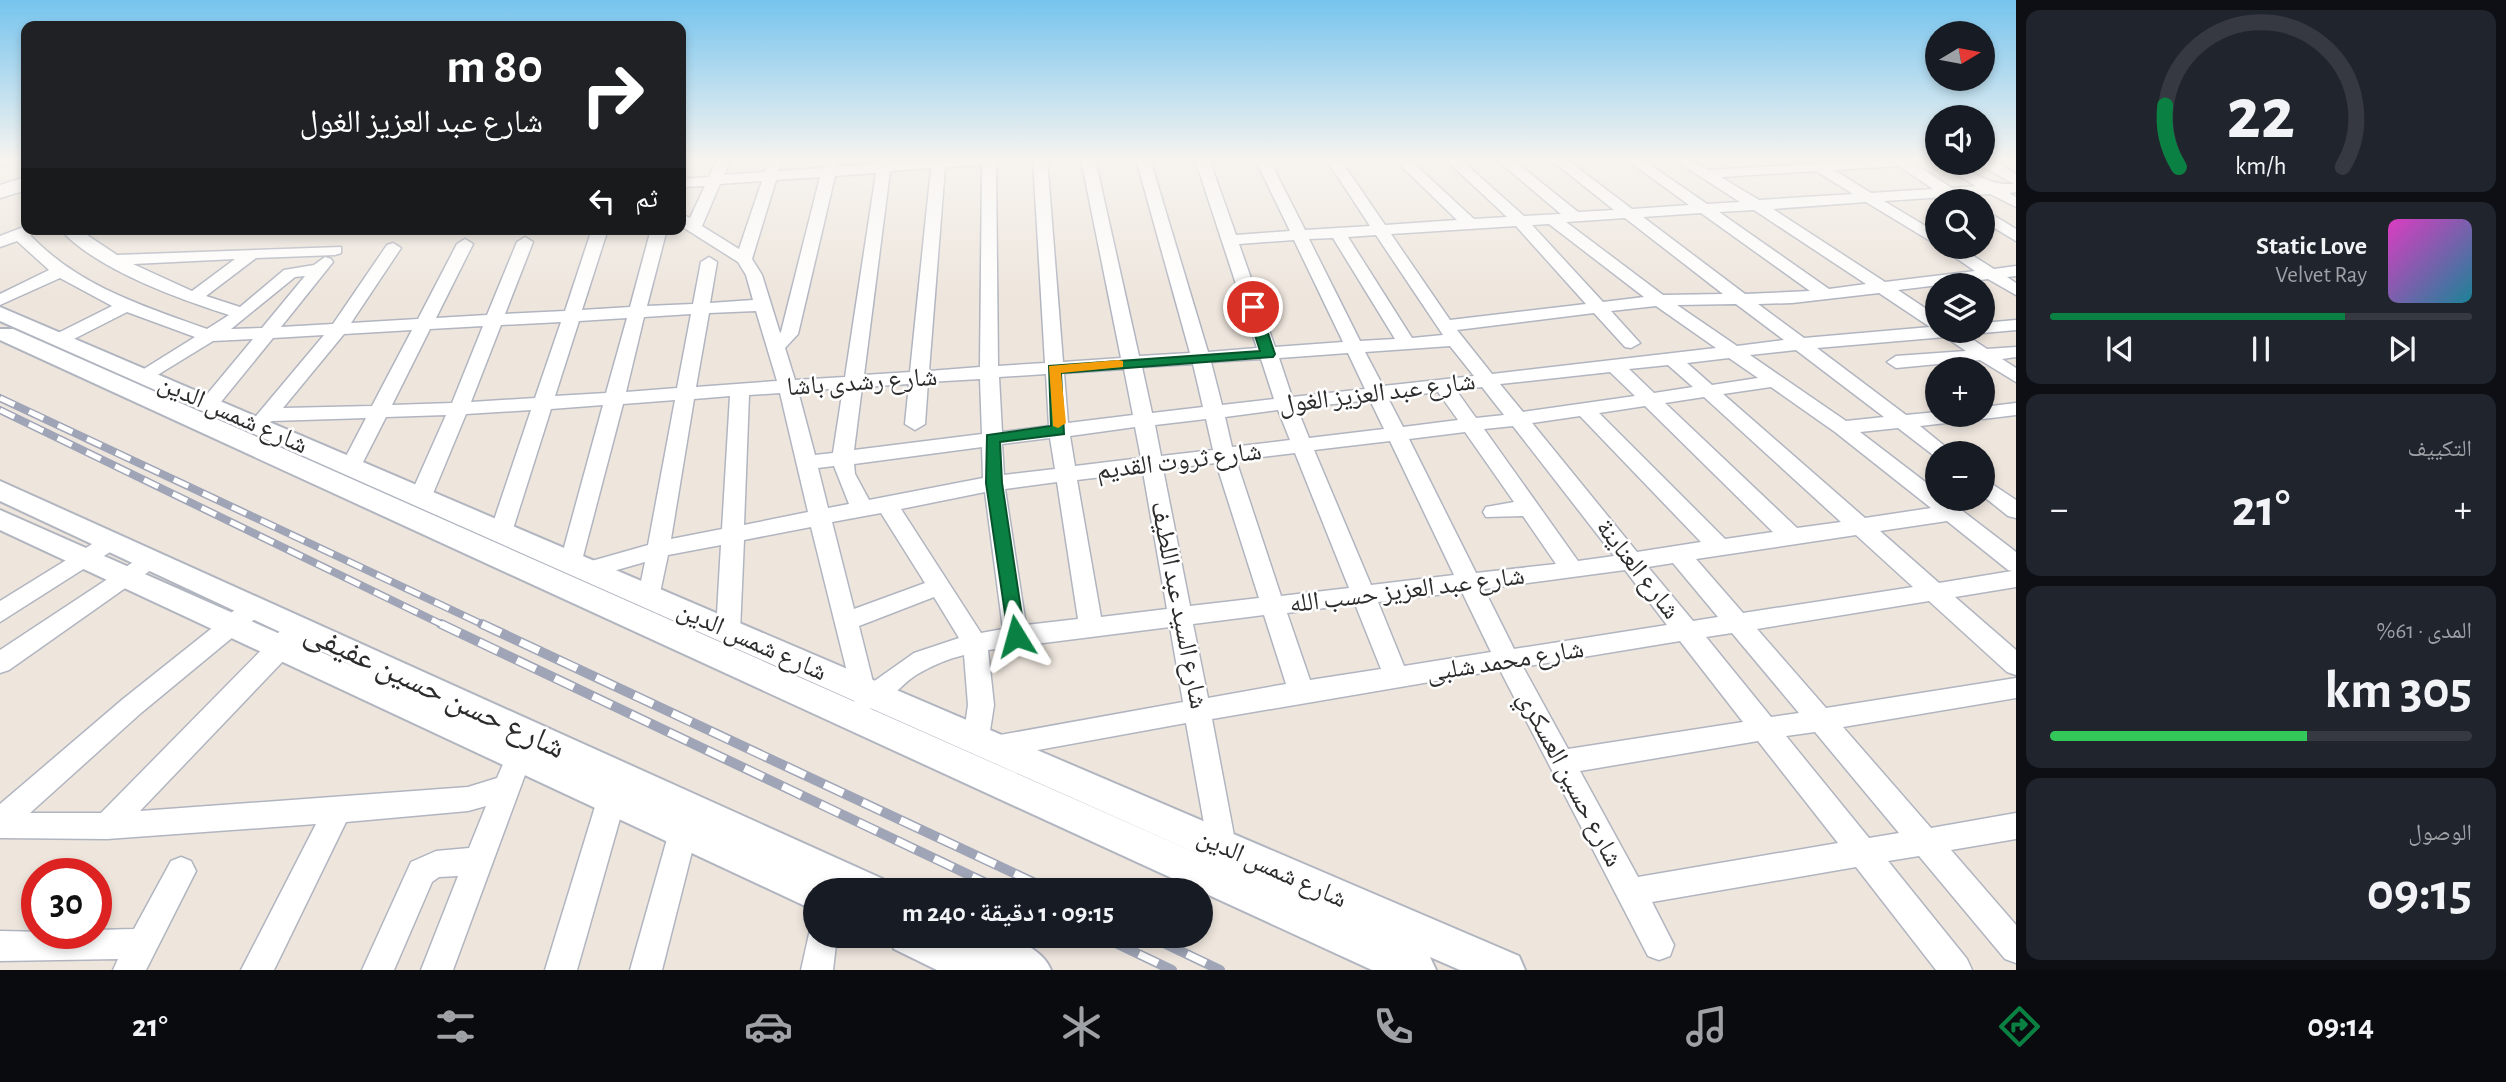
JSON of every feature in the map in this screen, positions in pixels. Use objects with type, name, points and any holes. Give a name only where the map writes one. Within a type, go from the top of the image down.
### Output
[{"type":"main road","points":[[0,212],[20,204]]},
{"type":"street","points":[[699,204],[687,223],[744,259],[754,275],[788,388],[819,516],[870,703]]},
{"type":"street","points":[[744,259],[761,204]]},
{"type":"street","points":[[776,347],[789,334],[820,204]]},
{"type":"street","points":[[862,508],[845,474],[843,457],[878,204]]},
{"type":"street","points":[[915,424],[935,204]]},
{"type":"street","points":[[989,204],[989,373],[994,483],[1016,636]]},
{"type":"street","points":[[1043,204],[1059,430],[1091,628]]},
{"type":"street","name":"شارع السيد عبد اللطيف","points":[[1097,204],[1153,464],[1200,711],[1222,846]]},
{"type":"street","points":[[1156,204],[1224,455],[1301,692]]},
{"type":"street","points":[[1218,204],[1286,403],[1397,678]]},
{"type":"street","name":"شارع حسين العسكري","points":[[1285,204],[1508,662],[1659,945]]},
{"type":"street","name":"شارع العناينة","points":[[1363,204],[1451,333],[1956,970]]},
{"type":"street","points":[[1449,204],[1469,223]]},
{"type":"street","points":[[1502,204],[1631,343]]},
{"type":"street","points":[[1559,204],[1573,216]]},
{"type":"street","points":[[1616,204],[1927,441]]},
{"type":"street","points":[[1698,204],[1824,293]]},
{"type":"street","points":[[1230,240],[1738,204]]},
{"type":"street","points":[[1757,204],[1925,316]]},
{"type":"street","points":[[1879,204],[1925,233]]},
{"type":"street","points":[[1551,218],[1659,300],[1842,428],[2016,564]]},
{"type":"street","points":[[1995,222],[2016,236]]},
{"type":"street","points":[[1337,231],[1407,344]]},
{"type":"street","points":[[0,242],[21,234]]},
{"type":"street","points":[[27,235],[36,254],[59,272],[127,305],[209,336],[763,306]]},
{"type":"street","points":[[76,235],[110,260],[193,299],[243,314]]},
{"type":"street","points":[[501,532],[598,235]]},
{"type":"street","points":[[580,566],[613,397],[657,235]]},
{"type":"street","points":[[421,496],[459,409],[525,242]]},
{"type":"street","points":[[351,466],[465,244]]},
{"type":"street","points":[[257,428],[339,328],[393,248]]},
{"type":"street","points":[[110,260],[335,250],[209,404]]},
{"type":"street","points":[[193,299],[252,254]]},
{"type":"street","points":[[1967,259],[1989,273]]},
{"type":"street","points":[[650,596],[709,262]]},
{"type":"street","points":[[146,376],[243,314],[290,273],[320,269]]},
{"type":"street","name":"شارع رشدى باشا","points":[[1995,274],[2016,271]]},
{"type":"street","points":[[0,300],[59,272]]},
{"type":"street","points":[[1995,277],[2016,290]]},
{"type":"street","name":"شارع رشدى باشا","points":[[257,428],[379,412],[788,388],[1407,344],[1451,333],[1597,307],[1659,300],[1792,298],[1925,282]]},
{"type":"street","points":[[60,339],[127,305]]},
{"type":"street","name":"شارع شمس الدين","points":[[0,313],[209,404],[870,703],[985,743],[1505,970]]},
{"type":"street","points":[[1995,327],[2016,325]]},
{"type":"street","name":"شارع شمس الدين","points":[[0,332],[351,466],[728,631],[1416,970]]},
{"type":"street","name":"شارع عبد العزيز الغول","points":[[806,463],[1286,403],[1800,344],[1925,333]]},
{"type":"street","points":[[1966,343],[2016,376]]},
{"type":"street","points":[[1896,362],[2016,352]]},
{"type":"street","points":[[1672,359],[2016,665]]},
{"type":"street","points":[[1615,366],[1792,537]]},
{"type":"street","name":"شارع ثروت القديم","points":[[580,566],[994,483],[1519,419],[1775,381]]},
{"type":"street","points":[[1443,385],[1572,570]]},
{"type":"street","points":[[728,631],[740,390]]},
{"type":"street","points":[[1995,412],[2016,409]]},
{"type":"street","points":[[1585,410],[1721,549]]},
{"type":"street","points":[[1842,428],[1925,419]]},
{"type":"street","name":"شارع حسن حسين عفيفى","points":[[0,489],[98,549],[138,568],[615,787],[838,878]]},
{"type":"street","points":[[1995,494],[2016,511]]},
{"type":"street","points":[[886,503],[975,643],[985,743]]},
{"type":"street","points":[[1494,512],[1528,508]]},
{"type":"street","name":"شارع عبد العزيز حسب الله","points":[[870,703],[893,677],[920,660],[975,643],[1632,562],[1950,513]]},
{"type":"street","name":"شارع حسن حسين عفيفى","points":[[0,519],[98,549]]},
{"type":"street","points":[[0,614],[98,549]]},
{"type":"street","points":[[1679,555],[2016,948]]},
{"type":"street","points":[[0,663],[138,568]]},
{"type":"street","name":"شارع محمد شلبى","points":[[985,743],[1200,711],[1301,692],[1508,662],[2016,579]]},
{"type":"street","points":[[848,621],[940,586]]},
{"type":"street","points":[[0,823],[132,706],[243,616]]},
{"type":"street","points":[[107,826],[290,638]]},
{"type":"street","name":"شارع حسن حسين عفيفى","points":[[290,638],[519,756],[615,787],[683,832],[803,887]]},
{"type":"street","points":[[1562,762],[2016,688]]},
{"type":"street","points":[[437,970],[519,756]]},
{"type":"street","points":[[0,823],[107,826],[338,810],[468,799],[507,787]]},
{"type":"street","points":[[561,970],[615,787]]},
{"type":"street","points":[[257,970],[338,810]]},
{"type":"street","points":[[1630,892],[2016,826]]},
{"type":"street","points":[[646,970],[683,832]]},
{"type":"street","points":[[378,970],[421,872],[436,864],[479,861]]},
{"type":"street","points":[[0,946],[136,957],[181,872]]},
{"type":"street","points":[[817,970],[820,948]]},
{"type":"street","points":[[947,948],[1031,970]]},
{"type":"railway","points":[[0,398],[486,626]]},
{"type":"railway","points":[[0,410],[445,626]]},
{"type":"railway","points":[[441,624],[976,878]]},
{"type":"railway","points":[[482,624],[1024,878]]},
{"type":"railway","points":[[1126,948],[1172,970]]},
{"type":"railway","points":[[1174,948],[1220,970]]},
{"type":"slow traffic","points":[[1058,423],[1054,369],[1118,364]]},
{"type":"route","points":[[1016,636],[994,483],[992,439],[1059,430],[1054,369],[1269,354],[1253,307]]}]
